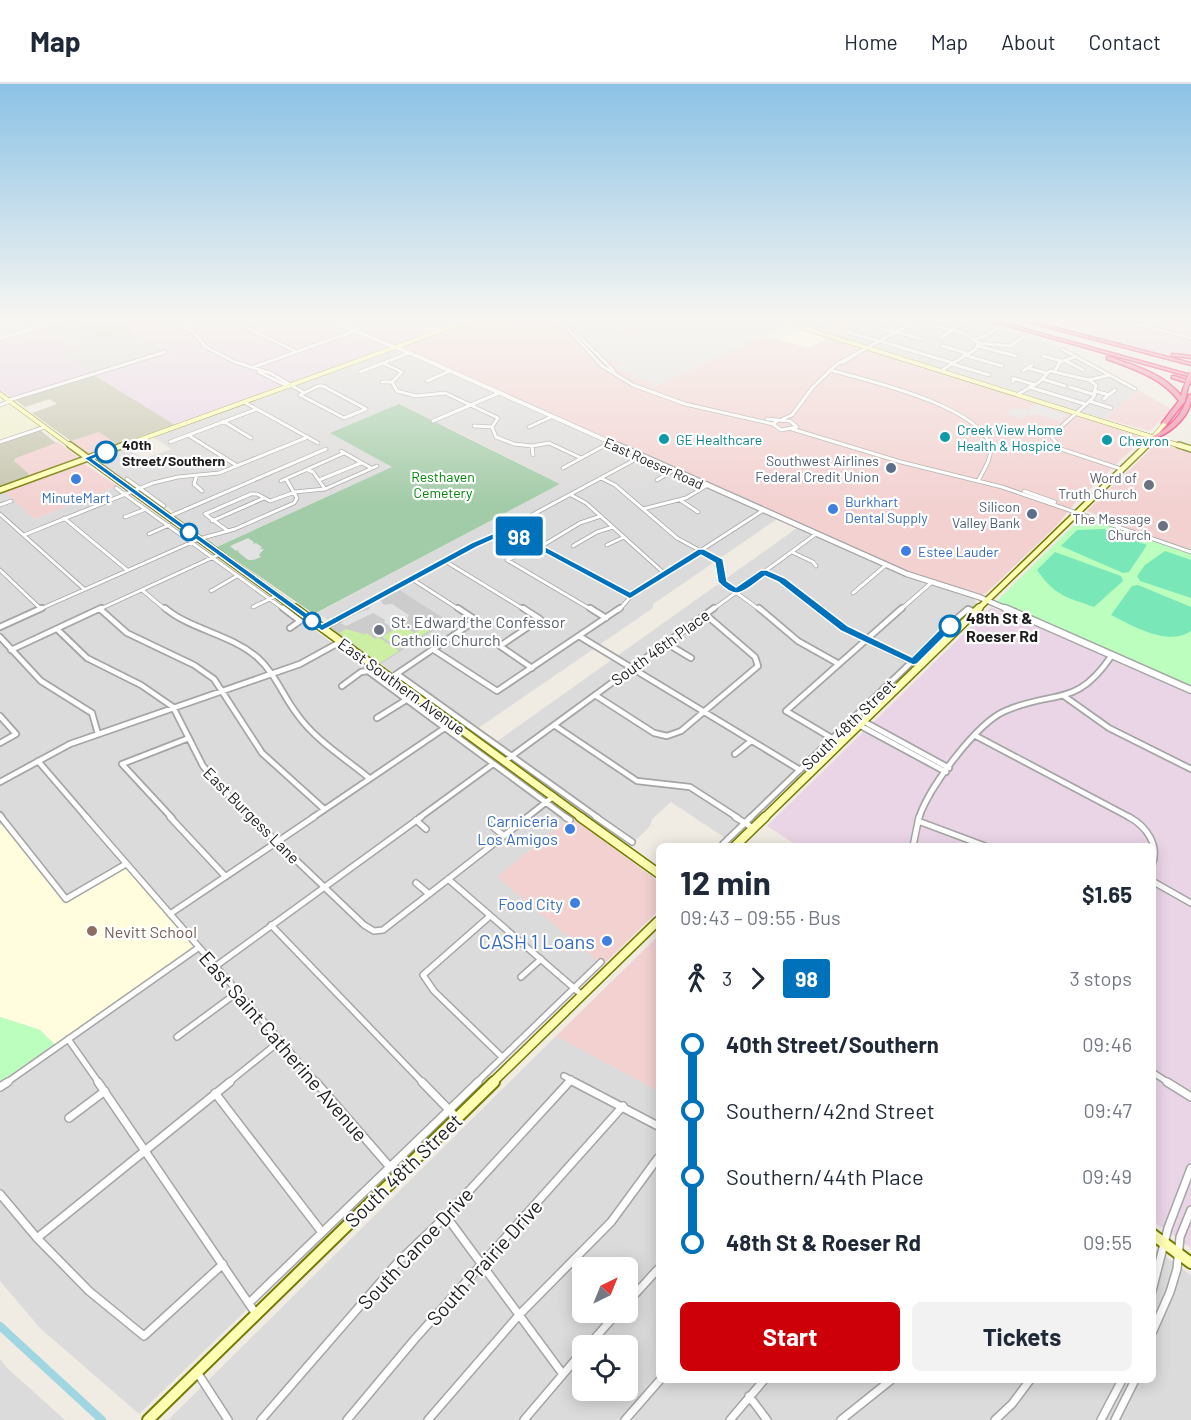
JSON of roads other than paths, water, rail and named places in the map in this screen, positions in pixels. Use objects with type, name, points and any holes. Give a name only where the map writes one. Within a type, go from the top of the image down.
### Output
[{"type":"highway","points":[[1159,380],[1178,393],[1182,401]]},
{"type":"highway","name":"South 48th Street","points":[[1165,423],[1182,401],[1189,385]]},
{"type":"highway","name":"South 48th Street","points":[[1155,436],[1164,433],[1186,410],[1191,396]]},
{"type":"main road","points":[[0,490],[302,380]]},
{"type":"main road","points":[[975,380],[1191,448]]},
{"type":"main road","name":"East Southern Avenue","points":[[0,394],[340,642],[394,676],[452,723],[656,872]]},
{"type":"main road","name":"South 48th Street","points":[[738,843],[1155,436],[1165,423]]},
{"type":"main road","name":"South 48th Street","points":[[148,1420],[457,1118],[578,992],[656,923]]},
{"type":"main road","points":[[1156,1237],[1191,1263]]},
{"type":"street","points":[[0,405],[75,380]]},
{"type":"street","points":[[280,380],[344,418],[366,409],[321,386],[300,392]]},
{"type":"street","name":"East Roeser Road","points":[[471,380],[886,565],[931,583],[987,600],[1191,690]]},
{"type":"street","points":[[626,380],[641,389],[686,404],[773,424],[780,429],[792,429],[844,442]]},
{"type":"street","points":[[632,380],[696,404],[781,420],[906,461],[979,479],[1191,552]]},
{"type":"street","points":[[773,424],[792,415],[820,380]]},
{"type":"street","points":[[863,380],[939,404],[975,423],[989,440],[991,450],[979,479]]},
{"type":"street","points":[[1015,380],[1035,385]]},
{"type":"street","points":[[1018,394],[1040,380]]},
{"type":"street","points":[[1046,380],[1065,386]]},
{"type":"street","points":[[1120,380],[1136,389]]},
{"type":"street","points":[[1089,381],[1096,384],[1095,393],[1051,435],[1054,442],[1066,451],[1121,469]]},
{"type":"street","points":[[382,382],[392,382],[397,391],[405,394],[426,396],[445,393],[498,418],[492,427]]},
{"type":"street","points":[[1029,387],[1085,405]]},
{"type":"street","points":[[1070,387],[1109,395]]},
{"type":"street","points":[[1104,399],[1115,390]]},
{"type":"street","points":[[433,421],[499,393]]},
{"type":"street","points":[[426,396],[426,403]]},
{"type":"street","points":[[1089,401],[1111,408],[1106,412]]},
{"type":"street","points":[[244,402],[318,443]]},
{"type":"street","points":[[171,442],[257,409]]},
{"type":"street","points":[[792,415],[795,424],[792,429]]},
{"type":"street","points":[[529,427],[551,417]]},
{"type":"street","points":[[223,422],[251,438]]},
{"type":"street","points":[[474,426],[492,427]]},
{"type":"street","points":[[0,442],[45,427]]},
{"type":"street","points":[[492,427],[496,437],[503,441],[532,446],[549,442],[581,458]]},
{"type":"street","points":[[187,435],[236,465]]},
{"type":"street","points":[[818,436],[901,462],[979,479]]},
{"type":"street","points":[[24,535],[139,488],[178,477],[219,472],[308,437]]},
{"type":"street","points":[[562,468],[609,443]]},
{"type":"street","points":[[532,446],[533,455]]},
{"type":"street","points":[[168,517],[326,449]]},
{"type":"street","points":[[199,539],[294,503],[297,498],[295,492],[285,481],[342,452],[371,468]]},
{"type":"street","points":[[322,628],[640,457]]},
{"type":"street","points":[[319,480],[361,463]]},
{"type":"street","points":[[224,529],[205,514],[255,494],[270,501],[295,492],[325,489],[377,466]]},
{"type":"street","points":[[308,470],[313,472],[325,489]]},
{"type":"street","points":[[178,477],[179,471]]},
{"type":"street","points":[[657,480],[672,471]]},
{"type":"street","points":[[197,475],[194,484],[202,491]]},
{"type":"street","points":[[601,478],[615,485],[677,538],[719,561],[722,582],[798,641],[839,664]]},
{"type":"street","points":[[127,479],[164,506]]},
{"type":"street","points":[[643,509],[680,500],[706,486]]},
{"type":"street","points":[[116,488],[300,621],[290,628]]},
{"type":"street","points":[[571,495],[586,503],[665,574]]},
{"type":"street","points":[[212,520],[264,498]]},
{"type":"street","points":[[680,500],[698,512]]},
{"type":"street","points":[[0,505],[11,501]]},
{"type":"street","points":[[126,517],[146,509]]},
{"type":"street","points":[[434,650],[496,691],[619,610],[630,596],[762,510]]},
{"type":"street","points":[[0,514],[84,589]]},
{"type":"street","points":[[601,516],[580,523],[540,547],[507,560],[606,618]]},
{"type":"street","points":[[64,518],[127,570]]},
{"type":"street","points":[[149,534],[169,525]]},
{"type":"street","points":[[573,546],[597,532],[613,527]]},
{"type":"street","points":[[0,627],[224,529]]},
{"type":"street","points":[[508,530],[630,596]]},
{"type":"street","name":"South 46th Place","points":[[505,761],[816,534]]},
{"type":"street","points":[[607,545],[624,537]]},
{"type":"street","points":[[792,552],[813,562],[816,566]]},
{"type":"street","points":[[11,651],[220,554]]},
{"type":"street","points":[[445,561],[540,619],[500,646],[532,668]]},
{"type":"street","points":[[853,593],[886,565]]},
{"type":"street","points":[[0,570],[41,609]]},
{"type":"street","points":[[764,572],[782,580],[828,618],[920,665]]},
{"type":"street","points":[[211,591],[237,576]]},
{"type":"street","points":[[394,676],[476,620],[412,579]]},
{"type":"street","points":[[840,743],[786,711],[931,583]]},
{"type":"street","points":[[142,590],[170,613],[242,646],[256,657],[272,674],[297,715],[309,729],[369,778]]},
{"type":"street","points":[[253,607],[276,596]]},
{"type":"street","points":[[100,609],[127,633],[194,665],[214,679],[262,753],[324,809]]},
{"type":"street","name":"South 48th Street","points":[[724,843],[968,609],[975,612]]},
{"type":"street","points":[[595,695],[654,733],[667,736],[681,731],[758,666],[755,657],[705,615]]},
{"type":"street","name":"East Burgess Lane","points":[[57,629],[87,658],[141,685],[173,707],[203,766],[221,788],[364,925],[374,931],[383,930],[429,894]]},
{"type":"street","points":[[579,636],[800,771]]},
{"type":"street","points":[[0,637],[41,681],[92,713],[98,734]]},
{"type":"street","points":[[0,782],[38,761],[98,734],[300,664],[340,642]]},
{"type":"street","points":[[666,643],[692,658]]},
{"type":"street","points":[[914,843],[918,821],[927,798],[947,770],[988,722],[1002,712],[1064,696],[1080,689],[1093,680],[1112,656]]},
{"type":"street","name":"East Southern Avenue","points":[[342,686],[365,670],[570,820]]},
{"type":"street","name":"East Southern Avenue","points":[[394,676],[512,756],[632,842]]},
{"type":"street","points":[[1064,696],[1087,715],[1110,729],[1191,768]]},
{"type":"street","points":[[377,718],[406,700]]},
{"type":"street","points":[[0,716],[16,734],[0,743]]},
{"type":"street","points":[[170,914],[452,723]]},
{"type":"street","points":[[861,723],[947,770]]},
{"type":"street","points":[[554,725],[637,781],[690,787],[753,828]]},
{"type":"street","points":[[976,736],[1137,821],[1153,843]]},
{"type":"street","points":[[189,738],[122,764],[225,876]]},
{"type":"street","points":[[735,754],[751,741]]},
{"type":"street","name":"East Saint Catherine Avenue","points":[[38,761],[388,1166]]},
{"type":"street","points":[[216,966],[493,764]]},
{"type":"street","points":[[416,884],[429,894],[554,796]]},
{"type":"street","points":[[0,815],[3,824],[66,899],[126,864]]},
{"type":"street","points":[[416,820],[426,829]]},
{"type":"street","points":[[918,821],[979,843]]},
{"type":"street","points":[[492,826],[504,836]]},
{"type":"street","points":[[448,879],[578,992]]},
{"type":"street","points":[[1156,884],[1191,903]]},
{"type":"street","points":[[490,915],[423,975],[434,991],[502,1057]]},
{"type":"street","points":[[272,925],[457,1118]]},
{"type":"street","points":[[0,1088],[198,948]]},
{"type":"street","points":[[521,977],[541,959]]},
{"type":"street","name":"South 48th Street","points":[[249,1303],[502,1057],[578,992],[601,962]]},
{"type":"street","points":[[177,1037],[238,992]]},
{"type":"street","points":[[68,1040],[256,1314]]},
{"type":"street","points":[[37,1238],[280,1041]]},
{"type":"street","points":[[1156,1075],[1191,1097]]},
{"type":"street","name":"South Canoe Drive","points":[[261,1420],[398,1262],[446,1216],[568,1077],[623,1106]]},
{"type":"street","points":[[69,1118],[105,1091]]},
{"type":"street","points":[[215,1093],[321,1231]]},
{"type":"street","points":[[623,1106],[656,1125]]},
{"type":"street","name":"South Prairie Drive","points":[[347,1420],[405,1348],[482,1266],[623,1106]]},
{"type":"street","points":[[428,1420],[519,1315],[612,1222],[656,1161]]},
{"type":"street","points":[[1156,1275],[1167,1228],[1191,1168]]},
{"type":"street","points":[[0,1194],[37,1238],[89,1291],[144,1336],[223,1263]]},
{"type":"street","points":[[1156,1322],[1170,1292],[1177,1269],[1180,1237],[1191,1210]]},
{"type":"street","points":[[446,1216],[562,1373]]},
{"type":"street","points":[[638,1291],[656,1271]]},
{"type":"street","points":[[598,1335],[608,1323]]},
{"type":"street","points":[[524,1420],[572,1362]]},
{"type":"street","points":[[197,1372],[228,1420]]},
{"type":"street","points":[[625,1420],[657,1383]]},
{"type":"street","points":[[730,1420],[761,1383]]},
{"type":"street","points":[[841,1420],[887,1383]]},
{"type":"street","points":[[995,1420],[1012,1404],[1028,1383]]},
{"type":"street","points":[[1101,1420],[1120,1383]]},
{"type":"street","points":[[1116,1420],[1134,1383]]},
{"type":"street","points":[[749,1396],[767,1420]]},
{"type":"waterway","points":[[0,1326],[102,1420]]},
{"type":"place","name":"Creek View Home Health & Hospice","points":[[945,437]]},
{"type":"place","name":"GE Healthcare","points":[[664,439]]},
{"type":"place","name":"Chevron","points":[[1107,440]]},
{"type":"place","name":"40th Street/Southern","points":[[106,452]]},
{"type":"place","name":"Southwest Airlines Federal Credit Union","points":[[891,468]]},
{"type":"place","name":"MinuteMart","points":[[76,479]]},
{"type":"place","name":"Word of Truth Church","points":[[1149,485]]},
{"type":"place","name":"Burkhart Dental Supply","points":[[833,509]]},
{"type":"place","name":"Silicon Valley Bank","points":[[1032,514]]},
{"type":"place","name":"The Message Church","points":[[1163,526]]},
{"type":"place","name":"Estee Lauder","points":[[906,551]]},
{"type":"place","name":"48th St & Roeser Rd","points":[[950,626]]},
{"type":"place","name":"St. Edward the Confessor Catholic Church","points":[[379,630]]},
{"type":"place","name":"Carniceria Los Amigos","points":[[570,829]]},
{"type":"place","name":"Food City","points":[[575,903]]},
{"type":"place","name":"Nevitt School","points":[[92,931]]},
{"type":"place","name":"CASH 1 Loans","points":[[607,941]]},
{"type":"park label","name":"Resthaven Cemetery","points":[[443,484]]}]
